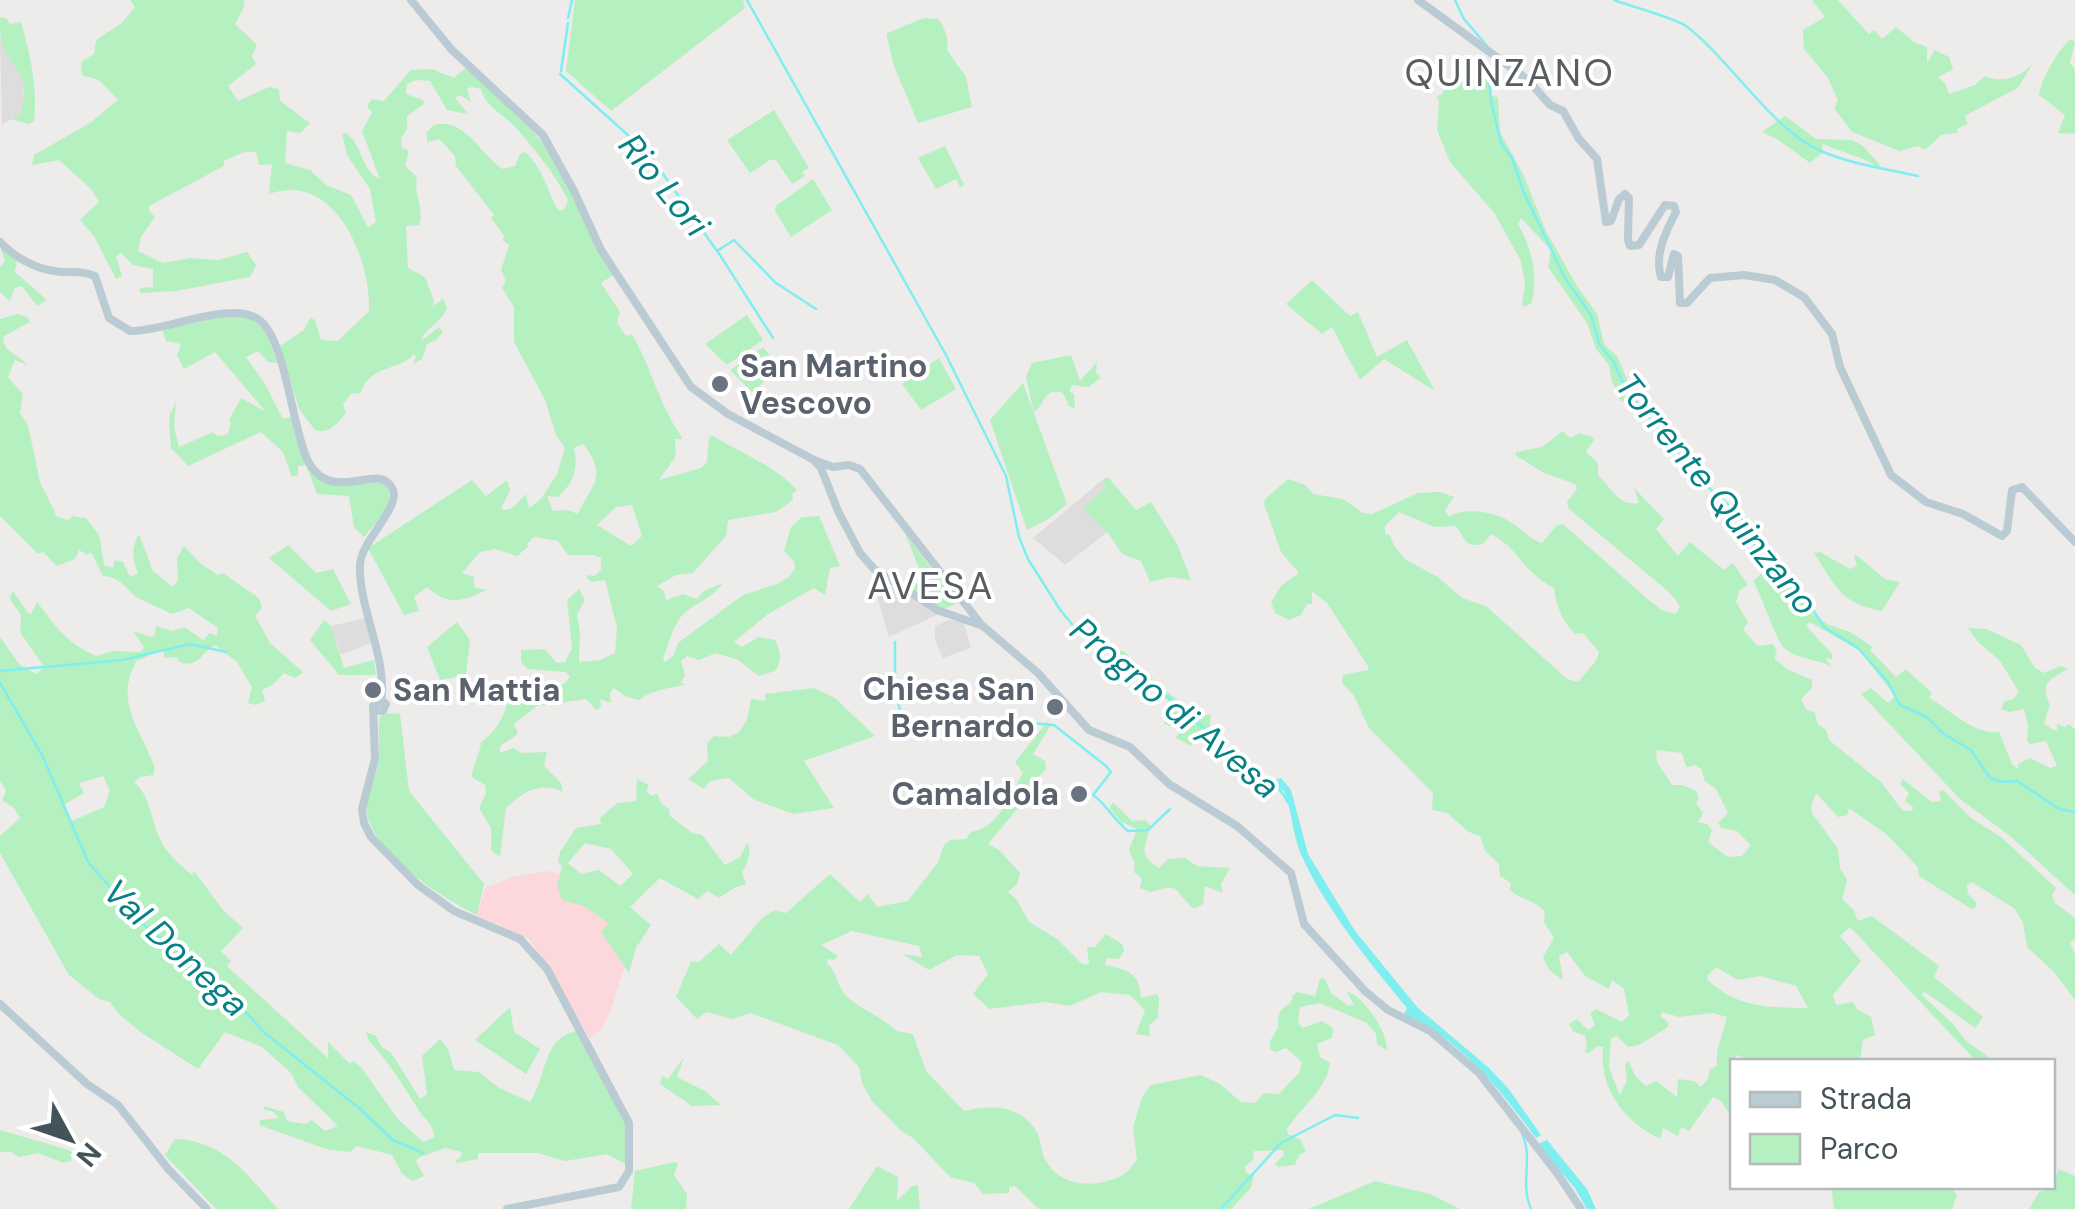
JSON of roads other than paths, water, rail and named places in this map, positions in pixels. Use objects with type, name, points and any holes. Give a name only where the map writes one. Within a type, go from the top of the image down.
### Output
[{"type":"street","points":[[412,0],[451,49],[543,135],[601,250],[691,387],[738,419],[814,460],[832,468],[857,467],[983,626],[1050,687],[1089,730],[1126,744],[1169,784],[1238,826],[1291,873],[1304,924],[1365,991],[1388,1010],[1430,1031],[1479,1073],[1581,1209]]},
{"type":"street","points":[[1418,0],[1528,80],[1550,106],[1563,112],[1598,164],[1606,222],[1612,220],[1621,197],[1625,194],[1630,198],[1630,246],[1639,245],[1665,205],[1676,208],[1664,235],[1658,272],[1661,277],[1668,277],[1670,258],[1677,255],[1680,303],[1687,304],[1710,278],[1744,275],[1775,280],[1797,291],[1832,334],[1840,367],[1868,422],[1884,465],[1908,490],[2002,536],[2007,531],[2012,492],[2016,486],[2022,487],[2075,542]]},
{"type":"street","points":[[0,242],[14,256],[33,265],[94,276],[109,318],[130,331],[228,314],[245,314],[262,322],[272,340],[294,406],[303,449],[314,471],[320,478],[335,483],[379,478],[394,492],[392,506],[365,545],[360,560],[381,700],[386,704],[381,712],[375,710],[375,759],[362,809],[364,823],[372,837],[418,886],[454,910],[520,938],[546,968],[629,1123],[629,1172],[623,1184],[613,1190],[507,1209]]},
{"type":"street","points":[[814,460],[869,564],[920,600],[983,626]]},
{"type":"street","points":[[824,474],[832,468]]},
{"type":"street","points":[[950,615],[964,603]]},
{"type":"street","points":[[0,1004],[87,1084],[118,1105],[169,1170],[207,1209]]},
{"type":"water","points":[[1281,778],[1291,790],[1308,854],[1355,931],[1418,1008],[1508,1088],[1541,1135],[1536,1138],[1493,1084],[1461,1052],[1404,1014],[1407,1008],[1348,933],[1309,872],[1297,844],[1284,791],[1270,781]]},
{"type":"water","points":[[1547,1140],[1587,1189],[1596,1209],[1587,1209],[1575,1188],[1537,1144]]},
{"type":"waterway","name":"Rio Lori","points":[[568,18],[572,0]]},
{"type":"waterway","name":"Progno di Avesa","points":[[747,0],[946,355],[1006,476],[1019,537],[1028,559],[1061,611],[1077,630],[1112,650],[1273,783],[1288,803]]},
{"type":"waterway","name":"Torrente Quinzano","points":[[1455,0],[1464,19],[1487,46]]},
{"type":"waterway","points":[[1614,0],[1686,26],[1768,111],[1803,141],[1844,159],[1918,176]]},
{"type":"waterway","name":"Rio Lori","points":[[561,71],[568,23]]},
{"type":"waterway","name":"Torrente Quinzano","points":[[1488,65],[1501,143],[1512,158],[1524,193],[1565,278],[1591,315],[1599,344],[1613,361],[1626,389],[1702,482],[1739,514],[1770,568],[1801,591],[1824,627],[1858,648],[1888,682],[1900,705],[1927,717],[1944,734],[1971,750],[1990,778],[2017,781],[2059,809],[2075,812]]},
{"type":"waterway","name":"Rio Lori","points":[[560,74],[649,154],[717,251],[734,240],[776,283],[816,309]]},
{"type":"waterway","points":[[718,252],[773,338]]},
{"type":"waterway","name":"Rio Lori","points":[[895,642],[895,691],[904,726],[964,731],[999,725]]},
{"type":"waterway","points":[[0,671],[122,660],[190,644],[226,652]]},
{"type":"waterway","name":"Val Donega","points":[[0,683],[43,757],[88,862],[143,924],[206,969],[265,1033],[393,1140],[423,1153]]},
{"type":"waterway","name":"Rio Lori","points":[[1030,723],[1054,725],[1106,766],[1111,772],[1093,795],[1128,831],[1148,830],[1170,809]]},
{"type":"waterway","points":[[1221,1209],[1281,1143],[1335,1115],[1358,1118]]},
{"type":"waterway","points":[[1522,1134],[1531,1209]]},
{"type":"place","name":"San Martino Vescovo","points":[[720,384]]},
{"type":"place","name":"San Mattia","points":[[373,690]]},
{"type":"place","name":"Chiesa San Bernardo","points":[[1055,707]]},
{"type":"place","name":"Camaldola","points":[[1079,794]]},
{"type":"district","name":"QUINZANO","points":[[1510,73]]},
{"type":"district","name":"AVESA","points":[[931,586]]}]
